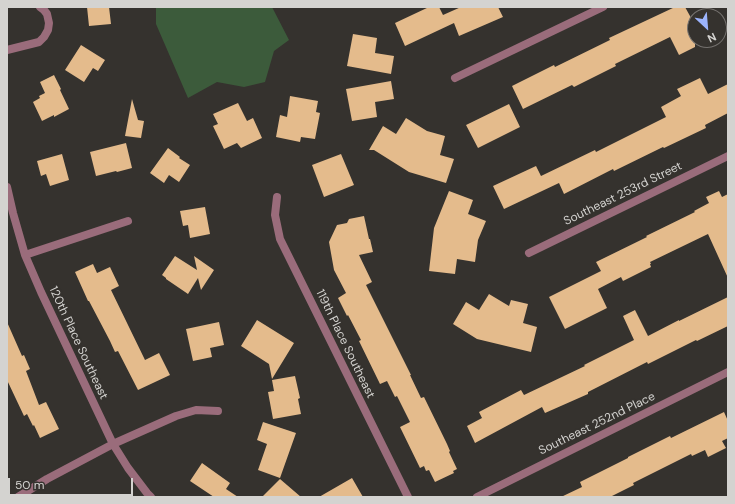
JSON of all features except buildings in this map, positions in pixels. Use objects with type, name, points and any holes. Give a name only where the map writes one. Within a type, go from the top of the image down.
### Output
[{"type":"street","points":[[7,50],[39,42],[44,37],[48,30],[49,22],[47,14],[40,7]]},
{"type":"street","points":[[455,78],[603,7]]},
{"type":"street","name":"Southeast 253rd Street","points":[[529,253],[728,156]]},
{"type":"street","name":"120th Place Southeast","points":[[7,187],[25,255],[40,292],[114,444],[128,468],[151,497]]},
{"type":"street","name":"119th Place Southeast","points":[[278,197],[275,215],[280,238],[408,497]]},
{"type":"street","points":[[25,255],[128,221]]},
{"type":"street","name":"Southeast 252nd Place","points":[[477,497],[728,372]]},
{"type":"street","points":[[18,497],[47,479],[114,444],[176,416],[196,410],[218,412]]},
{"type":"green space","points":[[156,7],[272,7],[289,40],[274,51],[265,82],[244,87],[217,82],[188,98],[156,24]]}]
